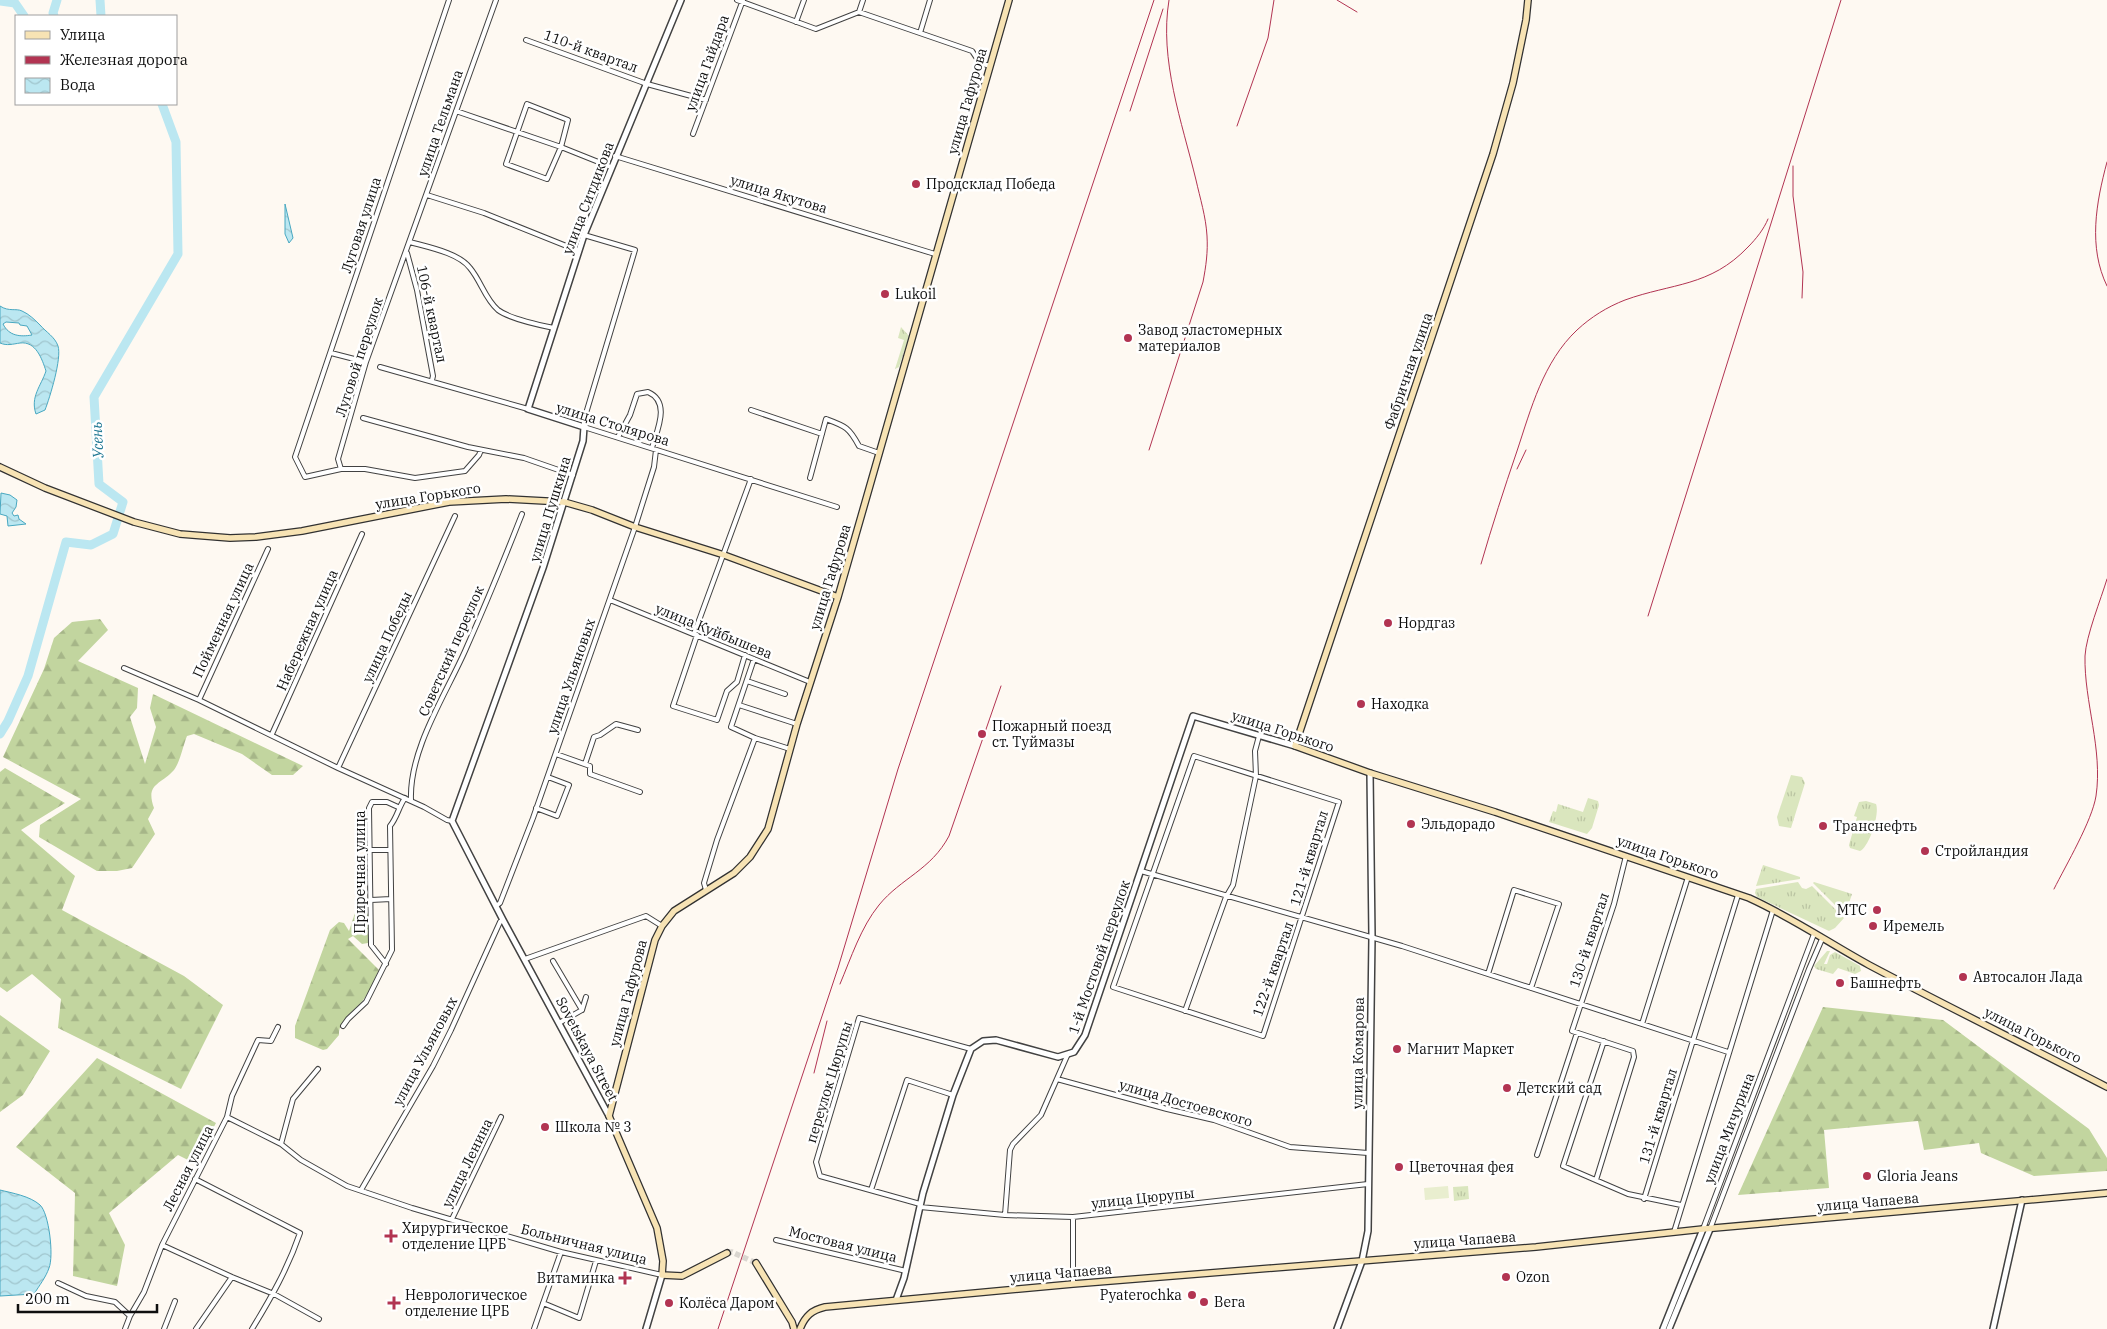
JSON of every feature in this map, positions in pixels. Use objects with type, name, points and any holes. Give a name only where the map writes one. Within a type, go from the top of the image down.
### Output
[{"type":"main road","name":"улица Гафурова","points":[[609,1116],[653,950],[662,926],[674,911],[734,873],[750,857],[768,829],[797,724],[838,597],[1008,0]]},
{"type":"main road","name":"Фабричная улица","points":[[1295,746],[1492,154],[1513,83],[1526,20],[1528,0]]},
{"type":"main road","name":"улица Горького","points":[[0,467],[45,488],[134,522],[180,534],[230,538],[256,537],[302,531],[449,502],[506,499],[564,502],[724,555],[838,597]]},
{"type":"main road","name":"улица Горького","points":[[1295,746],[1370,773],[1688,877],[1773,909],[1822,939],[2107,1087]]},
{"type":"main road","name":"Sovetskaya Street","points":[[609,1116],[657,1228],[663,1261],[662,1275]]},
{"type":"main road","name":"улица Чапаева","points":[[800,1329],[808,1314],[815,1309],[825,1307],[1073,1284],[1536,1247],[1674,1232],[2107,1193]]},
{"type":"main road","points":[[662,1275],[682,1276],[727,1253]]},
{"type":"main road","points":[[756,1263],[792,1322],[794,1329]]},
{"type":"street","name":"Луговая улица","points":[[341,469],[305,477],[295,457],[449,0]]},
{"type":"street","name":"улица Тельмана","points":[[407,253],[496,0]]},
{"type":"street","name":"улица Ситдикова","points":[[528,409],[584,235],[681,0]]},
{"type":"street","points":[[796,22],[804,0]]},
{"type":"street","points":[[859,12],[863,0]]},
{"type":"street","points":[[920,33],[930,0]]},
{"type":"street","points":[[741,1],[816,29],[859,12],[972,51],[980,63],[990,66]]},
{"type":"street","name":"улица Гайдара","points":[[693,134],[741,1]]},
{"type":"street","name":"110-й квартал","points":[[526,40],[647,84],[706,100]]},
{"type":"street","points":[[527,104],[568,120],[561,146],[547,179],[506,164],[517,132],[527,104]]},
{"type":"street","points":[[456,111],[561,146],[611,167]]},
{"type":"street","name":"улица Якутова","points":[[615,156],[935,254]]},
{"type":"street","points":[[427,195],[484,213],[579,251]]},
{"type":"street","name":"улица Пушкина","points":[[452,820],[537,586],[564,502],[583,441],[584,420],[635,250],[584,235]]},
{"type":"street","name":"106-й квартал","points":[[410,242],[437,249],[470,267],[493,305],[500,312],[554,328]]},
{"type":"street","name":"106-й квартал","points":[[407,253],[425,326],[433,376],[432,380]]},
{"type":"street","name":"Луговой переулок","points":[[341,469],[338,459],[366,362],[407,253]]},
{"type":"street","points":[[331,353],[366,362]]},
{"type":"street","name":"улица Столярова","points":[[380,367],[432,380],[528,409],[837,507]]},
{"type":"street","name":"улица Ульяновых","points":[[496,906],[500,903],[548,777],[635,527],[654,467],[654,449],[661,409],[659,399],[648,392],[637,394],[630,415],[618,437]]},
{"type":"street","points":[[751,410],[822,434]]},
{"type":"street","points":[[363,418],[481,450],[524,458],[572,475]]},
{"type":"street","points":[[810,478],[826,420],[851,430],[859,446],[879,452]]},
{"type":"street","points":[[341,469],[365,469],[415,478],[465,471],[481,450]]},
{"type":"street","points":[[746,655],[737,682],[727,691],[717,720],[672,706],[695,635],[751,479]]},
{"type":"street","name":"Советский переулок","points":[[411,800],[410,784],[425,737],[471,638],[522,514]]},
{"type":"street","name":"улица Победы","points":[[338,768],[455,516]]},
{"type":"street","name":"Набережная улица","points":[[272,734],[362,534]]},
{"type":"street","name":"Пойменная улица","points":[[199,700],[268,549]]},
{"type":"street","name":"улица Куйбышева","points":[[610,600],[810,682]]},
{"type":"street","points":[[754,659],[731,727],[755,738],[790,749]]},
{"type":"street","points":[[124,668],[199,700],[272,734],[338,768],[411,800],[447,820],[452,820]]},
{"type":"street","points":[[747,681],[786,694]]},
{"type":"street","points":[[739,704],[797,724]]},
{"type":"street","name":"улица Горького","points":[[1193,716],[1295,746]]},
{"type":"street","name":"1-й Мостовой переулок","points":[[1067,1056],[1078,1047],[1085,1035],[1193,716]]},
{"type":"street","points":[[585,764],[594,737],[616,724],[638,730]]},
{"type":"street","points":[[1185,1011],[1226,896],[1233,885],[1256,776],[1255,751],[1259,736]]},
{"type":"street","points":[[706,890],[704,883],[717,840],[755,738]]},
{"type":"street","points":[[556,754],[590,766],[590,774],[640,792]]},
{"type":"street","name":"121-й квартал","points":[[1153,874],[1194,756],[1339,802],[1302,917]]},
{"type":"street","name":"улица Комарова","points":[[1337,1329],[1362,1260],[1368,1231],[1372,937],[1370,773]]},
{"type":"street","points":[[536,808],[557,816],[569,785],[548,777]]},
{"type":"street","points":[[343,1026],[366,1002],[392,950],[390,826],[398,807],[405,798]]},
{"type":"street","name":"Приречная улица","points":[[386,964],[371,945],[369,808],[372,802],[387,802],[398,807]]},
{"type":"street","name":"Sovetskaya Street","points":[[452,820],[503,920],[609,1116]]},
{"type":"street","points":[[370,850],[390,850]]},
{"type":"street","name":"130-й квартал","points":[[1578,1033],[1572,1031],[1614,904],[1626,856]]},
{"type":"street","points":[[1141,871],[1372,937],[1728,1052]]},
{"type":"street","name":"122-й квартал","points":[[1153,874],[1113,987],[1262,1036],[1302,917]]},
{"type":"street","points":[[1642,1024],[1688,877]]},
{"type":"street","points":[[1488,974],[1514,890],[1559,904],[1532,988]]},
{"type":"street","points":[[1694,1041],[1738,895]]},
{"type":"street","points":[[370,900],[391,899]]},
{"type":"street","points":[[1674,1232],[1773,909]]},
{"type":"street","points":[[525,959],[646,916],[662,926]]},
{"type":"street","name":"улица Ульяновых","points":[[361,1190],[433,1066],[500,922],[503,920]]},
{"type":"street","name":"улица Мичурина","points":[[1669,1329],[1814,934]]},
{"type":"street","name":"улица Мичурина","points":[[1663,1329],[1706,1229],[1822,939]]},
{"type":"street","points":[[553,961],[582,1010]]},
{"type":"street","points":[[559,1023],[582,1010],[586,997]]},
{"type":"street","name":"переулок Цюрупы","points":[[820,1176],[816,1162],[859,1018],[971,1049]]},
{"type":"street","name":"Лесная улица","points":[[125,1329],[144,1292],[162,1245],[226,1117],[232,1096],[258,1040],[271,1040],[278,1028]]},
{"type":"street","points":[[1538,1155],[1578,1033],[1633,1051],[1634,1057],[1596,1180]]},
{"type":"street","points":[[896,1300],[906,1271],[920,1205],[953,1095],[971,1049],[983,1041],[996,1040],[1050,1056],[1067,1056],[1041,1115],[1013,1144],[1010,1150],[1005,1215]]},
{"type":"street","points":[[1604,1041],[1563,1166],[1623,1193],[1644,1199],[1681,1205]]},
{"type":"street","name":"131-й квартал","points":[[1644,1199],[1694,1041]]},
{"type":"street","points":[[281,1144],[293,1099],[318,1069]]},
{"type":"street","name":"улица Достоевского","points":[[1057,1079],[1214,1120],[1290,1147],[1368,1154]]},
{"type":"street","points":[[872,1190],[907,1080],[953,1095]]},
{"type":"street","name":"Больничная улица","points":[[226,1117],[281,1144],[301,1160],[347,1186],[412,1208],[561,1252],[662,1275]]},
{"type":"street","name":"улица Ленина","points":[[452,1219],[502,1117]]},
{"type":"street","name":"улица Цюрупы","points":[[820,1176],[920,1205],[1005,1215],[1073,1217],[1368,1184]]},
{"type":"street","points":[[195,1179],[300,1233],[289,1263],[274,1294],[252,1329]]},
{"type":"street","points":[[1993,1329],[2022,1200]]},
{"type":"street","points":[[1073,1217],[1073,1284]]},
{"type":"street","name":"Мостовая улица","points":[[776,1240],[906,1271]]},
{"type":"street","points":[[162,1245],[274,1294],[319,1318]]},
{"type":"street","points":[[534,1329],[561,1252]]},
{"type":"street","points":[[543,1303],[579,1318],[596,1261]]},
{"type":"street","name":"Sovetskaya Street","points":[[646,1329],[662,1275]]},
{"type":"street","points":[[196,1329],[232,1277]]},
{"type":"street","points":[[58,1283],[86,1296],[115,1302],[130,1316]]},
{"type":"street","points":[[164,1329],[175,1301]]},
{"type":"green space","points":[[901,327],[909,336],[899,367],[895,369],[904,340],[898,338]]},
{"type":"green space","points":[[100,619],[108,630],[78,661],[138,688],[137,708],[130,717],[145,764],[156,727],[150,708],[153,694],[303,766],[293,775],[272,775],[242,754],[194,734],[187,736],[176,767],[153,789],[152,800],[154,808],[148,819],[155,834],[132,868],[117,871],[97,871],[39,837],[40,825],[81,799],[3,757],[44,669],[54,638],[72,622]]},
{"type":"green space","points":[[5,768],[65,803],[21,830],[75,876],[62,910],[184,976],[223,1005],[181,1089],[58,1028],[61,999],[32,974],[7,992],[0,987],[0,772]]},
{"type":"green space","points":[[1791,775],[1802,777],[1805,783],[1791,828],[1779,826],[1777,817]]},
{"type":"green space","points":[[1588,798],[1598,801],[1599,805],[1592,828],[1587,834],[1549,822],[1553,811],[1556,812],[1558,804],[1583,812]]},
{"type":"green space","points":[[1866,801],[1876,804],[1877,809],[1870,837],[1860,851],[1850,848],[1849,845],[1857,817],[1854,816],[1859,802]]},
{"type":"green space","points":[[1763,865],[1800,877],[1800,879],[1756,886]]},
{"type":"green space","points":[[1798,882],[1802,888],[1806,889],[1812,886],[1844,918],[1835,928],[1829,931],[1757,897],[1755,893],[1756,889]]},
{"type":"green space","points":[[1813,883],[1852,894],[1845,915]]},
{"type":"green space","points":[[355,913],[368,913],[368,943],[362,944],[353,936],[348,939],[379,970],[364,999],[344,1020],[339,1030],[339,1035],[327,1049],[323,1050],[295,1038],[295,1026],[330,930],[339,922],[344,923],[349,931]]},
{"type":"green space","points":[[1827,951],[1830,951],[1824,964],[1827,964],[1830,955],[1835,952],[1860,966],[1861,971],[1855,974],[1838,968],[1833,974],[1816,969],[1814,966]]},
{"type":"green space","points":[[1823,1007],[1943,1020],[2089,1129],[2107,1158],[2107,1171],[2034,1176],[1981,1153],[1979,1143],[1924,1150],[1918,1121],[1824,1130],[1829,1188],[1738,1195]]},
{"type":"green space","points":[[0,1015],[50,1051],[23,1095],[0,1112]]},
{"type":"green space","points":[[97,1058],[216,1123],[194,1163],[178,1155],[109,1213],[125,1245],[117,1286],[73,1276],[75,1193],[16,1147]]},
{"type":"green space","points":[[1448,1186],[1449,1198],[1425,1200],[1424,1188]]},
{"type":"green space","points":[[1468,1186],[1469,1199],[1454,1201],[1453,1187]]},
{"type":"water","points":[[285,204],[293,238],[289,243],[285,234]]},
{"type":"water","points":[[0,306],[6,309],[20,310],[27,314],[55,340],[59,352],[57,368],[45,410],[36,414],[34,402],[46,371],[38,352],[26,343],[8,345],[0,343]],"holes":[[[6,322],[19,323],[20,325],[27,326],[32,335],[15,335],[8,331],[3,324]]]},
{"type":"water","points":[[1,493],[10,495],[17,500],[16,507],[12,513],[14,516],[18,515],[19,519],[26,524],[8,526],[7,516],[0,514]]},
{"type":"water","points":[[0,1190],[31,1199],[40,1205],[46,1217],[50,1235],[50,1262],[46,1275],[34,1294],[0,1296]]},
{"type":"waterway","points":[[54,15],[57,0]]},
{"type":"waterway","name":"Усень","points":[[100,0],[101,15]]},
{"type":"waterway","points":[[0,1],[15,3],[23,15]]},
{"type":"waterway","name":"Усень","points":[[0,734],[8,721],[28,676],[66,542],[91,545],[113,534],[123,502],[99,484],[94,397],[178,254],[176,142],[162,105]]},
{"type":"tunnel","points":[[727,1253],[732,1252],[756,1263]]},
{"type":"railway","points":[[718,1329],[838,968],[898,769],[1154,0]]},
{"type":"railway","points":[[1149,450],[1203,282],[1207,248],[1204,215],[1169,68],[1167,45],[1169,0]]},
{"type":"railway","points":[[1237,126],[1268,38],[1274,0]]},
{"type":"railway","points":[[1337,0],[1357,12]]},
{"type":"railway","points":[[1648,616],[1841,0]]},
{"type":"railway","points":[[1130,111],[1163,9]]},
{"type":"railway","points":[[2107,162],[2097,209],[2096,225],[2097,256],[2107,286]]},
{"type":"railway","points":[[1793,166],[1793,196],[1803,272],[1802,298]]},
{"type":"railway","points":[[1481,564],[1533,403],[1547,371],[1565,343],[1588,321],[1612,306],[1642,294],[1705,277],[1719,270],[1734,260],[1751,244],[1768,219]]},
{"type":"railway","points":[[1517,469],[1526,450]]},
{"type":"railway","points":[[2054,889],[2084,830],[2096,796],[2097,761],[2087,691],[2085,656],[2091,628],[2107,579]]},
{"type":"railway","points":[[840,984],[857,943],[879,905],[925,866],[942,848],[949,836],[1001,686]]},
{"type":"railway","points":[[814,1073],[827,1021]]},
{"type":"place","name":"Продсклад Победа","points":[[916,184]]},
{"type":"place","name":"Lukoil","points":[[885,294]]},
{"type":"place","name":"Завод эластомерных материалов","points":[[1128,338]]},
{"type":"place","name":"Нордгаз","points":[[1388,623]]},
{"type":"place","name":"Находка","points":[[1361,704]]},
{"type":"place","name":"Пожарный поезд ст. Туймазы","points":[[982,734]]},
{"type":"place","name":"Эльдорадо","points":[[1411,824]]},
{"type":"place","name":"Транснефть","points":[[1823,826]]},
{"type":"place","name":"Стройландия","points":[[1925,851]]},
{"type":"place","name":"МТС","points":[[1877,910]]},
{"type":"place","name":"Иремель","points":[[1873,926]]},
{"type":"place","name":"Автосалон Лада","points":[[1963,977]]},
{"type":"place","name":"Башнефть","points":[[1840,983]]},
{"type":"place","name":"Магнит Маркет","points":[[1397,1049]]},
{"type":"place","name":"Детский сад","points":[[1507,1088]]},
{"type":"place","name":"Школа № 3","points":[[545,1127]]},
{"type":"place","name":"Цветочная фея","points":[[1399,1167]]},
{"type":"place","name":"Gloria Jeans","points":[[1867,1176]]},
{"type":"place","name":"Хирургическое отделение ЦРБ","points":[[391,1236]]},
{"type":"place","name":"Ozon","points":[[1506,1277]]},
{"type":"place","name":"Витаминка","points":[[625,1278]]},
{"type":"place","name":"Pyaterochka","points":[[1192,1295]]},
{"type":"place","name":"Вега","points":[[1204,1302]]},
{"type":"place","name":"Неврологическое отделение ЦРБ","points":[[394,1303]]},
{"type":"place","name":"Колёса Даром","points":[[669,1303]]}]
